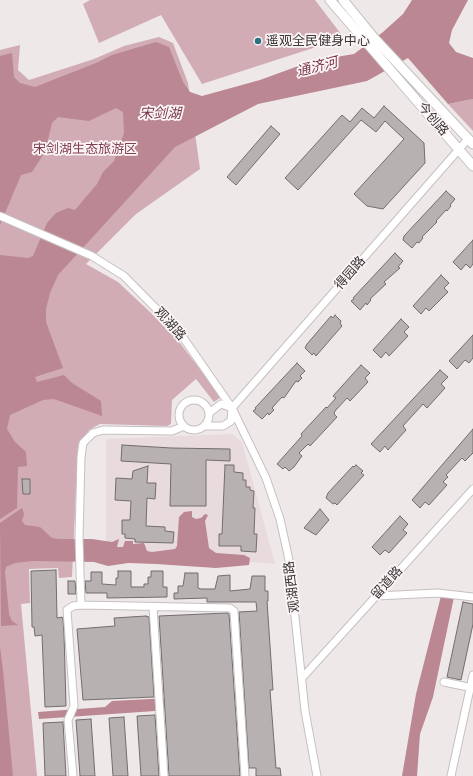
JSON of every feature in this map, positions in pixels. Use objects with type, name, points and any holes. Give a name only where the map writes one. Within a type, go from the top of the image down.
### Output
[{"type":"main road","name":"今创路","points":[[330,0],[366,44],[473,166]]},
{"type":"main road","name":"今创路","points":[[342,0],[374,38],[471,142]]},
{"type":"street","name":"得园路","points":[[204,426],[223,426],[231,421],[232,408],[458,149],[471,142]]},
{"type":"street","name":"观湖路","points":[[0,216],[92,256],[124,276],[180,333],[232,408]]},
{"type":"street","points":[[190,400],[200,401],[204,404],[209,412],[209,417],[204,426],[195,430],[184,426],[179,419],[179,414],[186,402],[190,400]]},
{"type":"street","points":[[209,412],[222,404],[232,408]]},
{"type":"street","name":"观湖西路","points":[[232,408],[266,478],[280,519],[289,560],[310,746],[316,776]]},
{"type":"street","points":[[81,605],[79,537],[81,457],[83,443],[93,433],[103,430],[172,431],[184,426]]},
{"type":"street","name":"留道路","points":[[302,678],[473,489]]},
{"type":"street","points":[[376,596],[438,592],[473,597]]},
{"type":"street","points":[[73,776],[68,720],[74,706],[67,610],[73,606],[81,605],[152,608],[230,608],[234,611],[245,776]]},
{"type":"street","points":[[152,608],[164,776]]},
{"type":"street","points":[[451,776],[472,688],[473,675]]},
{"type":"street","points":[[444,682],[472,688]]},
{"type":"shaded area","points":[[232,434],[242,442],[275,564],[216,559],[106,555],[106,439]]},
{"type":"green space","name":"遥观全民健身中心","points":[[90,0],[315,0],[344,38],[202,84],[161,15],[99,43],[83,4]]},
{"type":"green space","name":"宋剑湖生态旅游区","points":[[159,37],[173,43],[188,83],[200,169],[136,214],[86,264],[118,282],[150,312],[180,343],[221,397],[214,402],[196,379],[172,400],[171,424],[167,426],[100,424],[89,430],[78,444],[72,577],[59,578],[58,568],[29,569],[30,603],[21,604],[37,776],[0,776],[0,50],[20,45],[18,70],[29,80],[94,59],[124,46]]},
{"type":"green space","points":[[473,99],[473,131],[448,104]]},
{"type":"water","name":"宋剑湖","points":[[412,0],[468,0],[452,30],[449,43],[456,52],[473,58],[473,99],[448,104],[408,58],[367,81],[258,104],[175,147],[58,275],[50,293],[46,309],[46,322],[63,368],[35,377],[37,382],[64,375],[72,383],[101,401],[102,416],[54,399],[43,400],[10,415],[7,429],[15,442],[26,452],[27,466],[18,467],[17,508],[0,519],[0,255],[28,258],[33,256],[47,223],[56,213],[68,208],[75,210],[97,184],[103,172],[114,161],[124,133],[123,112],[116,108],[89,121],[58,117],[52,123],[45,152],[32,172],[21,175],[0,225],[0,56],[12,53],[14,77],[20,83],[35,87],[96,63],[112,55],[156,42],[169,47],[183,82],[190,92],[202,96],[260,80],[312,61],[354,54],[383,32],[403,14]]},
{"type":"water","points":[[22,508],[24,514],[22,521],[25,525],[40,527],[52,538],[92,539],[112,542],[119,539],[117,547],[123,547],[125,541],[133,541],[133,544],[144,543],[147,551],[152,552],[175,549],[177,546],[179,517],[184,512],[192,511],[192,517],[196,519],[201,518],[205,514],[208,515],[205,521],[209,548],[216,553],[244,555],[250,558],[249,565],[216,568],[128,563],[108,566],[94,562],[33,561],[15,563],[6,567],[5,572],[9,614],[12,621],[18,625],[1,626],[0,523]]},
{"type":"water","points":[[441,596],[454,597],[433,697],[420,734],[417,776],[402,776],[416,694]]},
{"type":"water","points":[[0,647],[3,670],[13,776],[0,776]]},
{"type":"water","points":[[242,694],[241,701],[155,706],[155,711],[39,719],[38,712],[105,707],[112,701]]},
{"type":"building","points":[[384,106],[424,143],[425,163],[383,209],[367,206],[354,194],[404,139],[385,121],[376,132],[361,120],[298,190],[285,178],[342,115],[350,122],[362,108],[374,118]]},
{"type":"building","points":[[271,126],[280,134],[236,185],[227,177]]},
{"type":"building","points":[[446,191],[455,199],[450,205],[451,206],[422,237],[423,238],[419,243],[417,242],[412,248],[403,240],[404,236]]},
{"type":"building","points":[[473,240],[473,264],[470,268],[466,264],[461,270],[453,262]]},
{"type":"building","points":[[395,253],[403,261],[398,267],[400,268],[384,282],[386,284],[370,299],[371,300],[367,305],[366,303],[360,310],[351,301]]},
{"type":"building","points":[[441,275],[449,283],[444,288],[448,292],[429,311],[426,308],[421,314],[413,306]]},
{"type":"building","points":[[335,315],[341,321],[340,323],[342,326],[316,356],[314,353],[312,355],[305,348],[307,344],[331,316],[333,318]]},
{"type":"building","points":[[401,319],[409,327],[404,332],[408,336],[389,356],[386,352],[381,358],[373,350]]},
{"type":"building","points":[[473,335],[473,358],[469,363],[465,360],[457,369],[449,361]]},
{"type":"building","points":[[297,363],[305,371],[300,376],[302,378],[298,382],[296,381],[284,398],[282,397],[272,408],[274,410],[262,419],[253,411]]},
{"type":"building","points":[[361,365],[370,373],[365,378],[368,382],[350,401],[347,398],[335,411],[334,414],[337,417],[310,446],[308,444],[299,453],[302,456],[294,467],[289,471],[285,467],[283,469],[277,464],[302,436],[301,434],[336,398],[333,396]]},
{"type":"building","points":[[440,370],[448,377],[441,384],[445,388],[427,408],[423,404],[403,426],[406,430],[388,450],[385,446],[380,452],[371,444]]},
{"type":"building","points":[[473,429],[473,453],[465,461],[462,458],[446,475],[448,477],[443,482],[447,485],[429,505],[425,502],[420,508],[412,500]]},
{"type":"building","points":[[122,445],[230,449],[230,461],[206,460],[206,506],[170,506],[171,464],[121,461]]},
{"type":"building","points":[[225,465],[234,465],[234,472],[243,473],[243,480],[246,480],[246,487],[250,487],[250,490],[254,491],[254,534],[257,534],[256,552],[241,551],[241,546],[219,546],[219,534],[222,534]]},
{"type":"building","points":[[356,465],[363,471],[361,473],[364,475],[337,505],[335,503],[333,504],[326,498],[328,493],[353,466],[354,467]]},
{"type":"building","points":[[148,466],[147,483],[156,483],[155,499],[147,498],[146,526],[165,527],[165,531],[174,532],[173,543],[135,542],[135,539],[125,538],[125,534],[122,534],[122,520],[130,520],[131,501],[115,500],[116,478],[132,479],[133,471]]},
{"type":"building","points":[[22,479],[30,479],[30,494],[23,494]]},
{"type":"building","points":[[320,509],[329,520],[316,535],[304,528]]},
{"type":"building","points":[[400,516],[408,524],[403,530],[407,533],[389,553],[385,550],[380,555],[372,547]]},
{"type":"building","points":[[56,570],[57,618],[62,617],[63,620],[66,706],[45,707],[42,635],[35,636],[34,627],[32,627],[31,571]]},
{"type":"building","points":[[118,571],[131,571],[131,587],[144,587],[144,584],[148,584],[148,577],[151,577],[151,571],[163,571],[163,587],[167,587],[167,597],[107,598],[107,593],[86,593],[85,581],[91,581],[91,572],[102,572],[102,584],[116,585]]},
{"type":"building","points":[[185,573],[198,573],[198,588],[201,589],[215,589],[218,576],[230,575],[230,591],[250,589],[252,576],[265,576],[265,591],[268,591],[267,601],[273,690],[270,690],[276,768],[280,768],[281,776],[256,776],[256,768],[249,768],[239,612],[257,611],[256,602],[207,602],[207,598],[174,599],[174,593],[178,593],[178,586],[183,586]]},
{"type":"building","points":[[68,581],[75,581],[76,594],[68,594]]},
{"type":"building","points":[[463,602],[473,604],[473,624],[461,680],[447,677]]},
{"type":"building","points":[[229,614],[240,776],[169,776],[159,616]]},
{"type":"building","points":[[149,617],[154,697],[83,700],[77,629],[115,626],[114,618]]},
{"type":"building","points":[[155,715],[159,776],[141,776],[137,716]]},
{"type":"building","points":[[124,717],[128,776],[113,776],[109,718]]},
{"type":"building","points":[[91,719],[95,776],[80,776],[76,720]]},
{"type":"building","points":[[63,722],[66,776],[45,776],[43,723]]},
{"type":"place","name":"遥观全民健身中心","points":[[258,41]]},
{"type":"water label","name":"通济河","points":[[317,67]]}]
